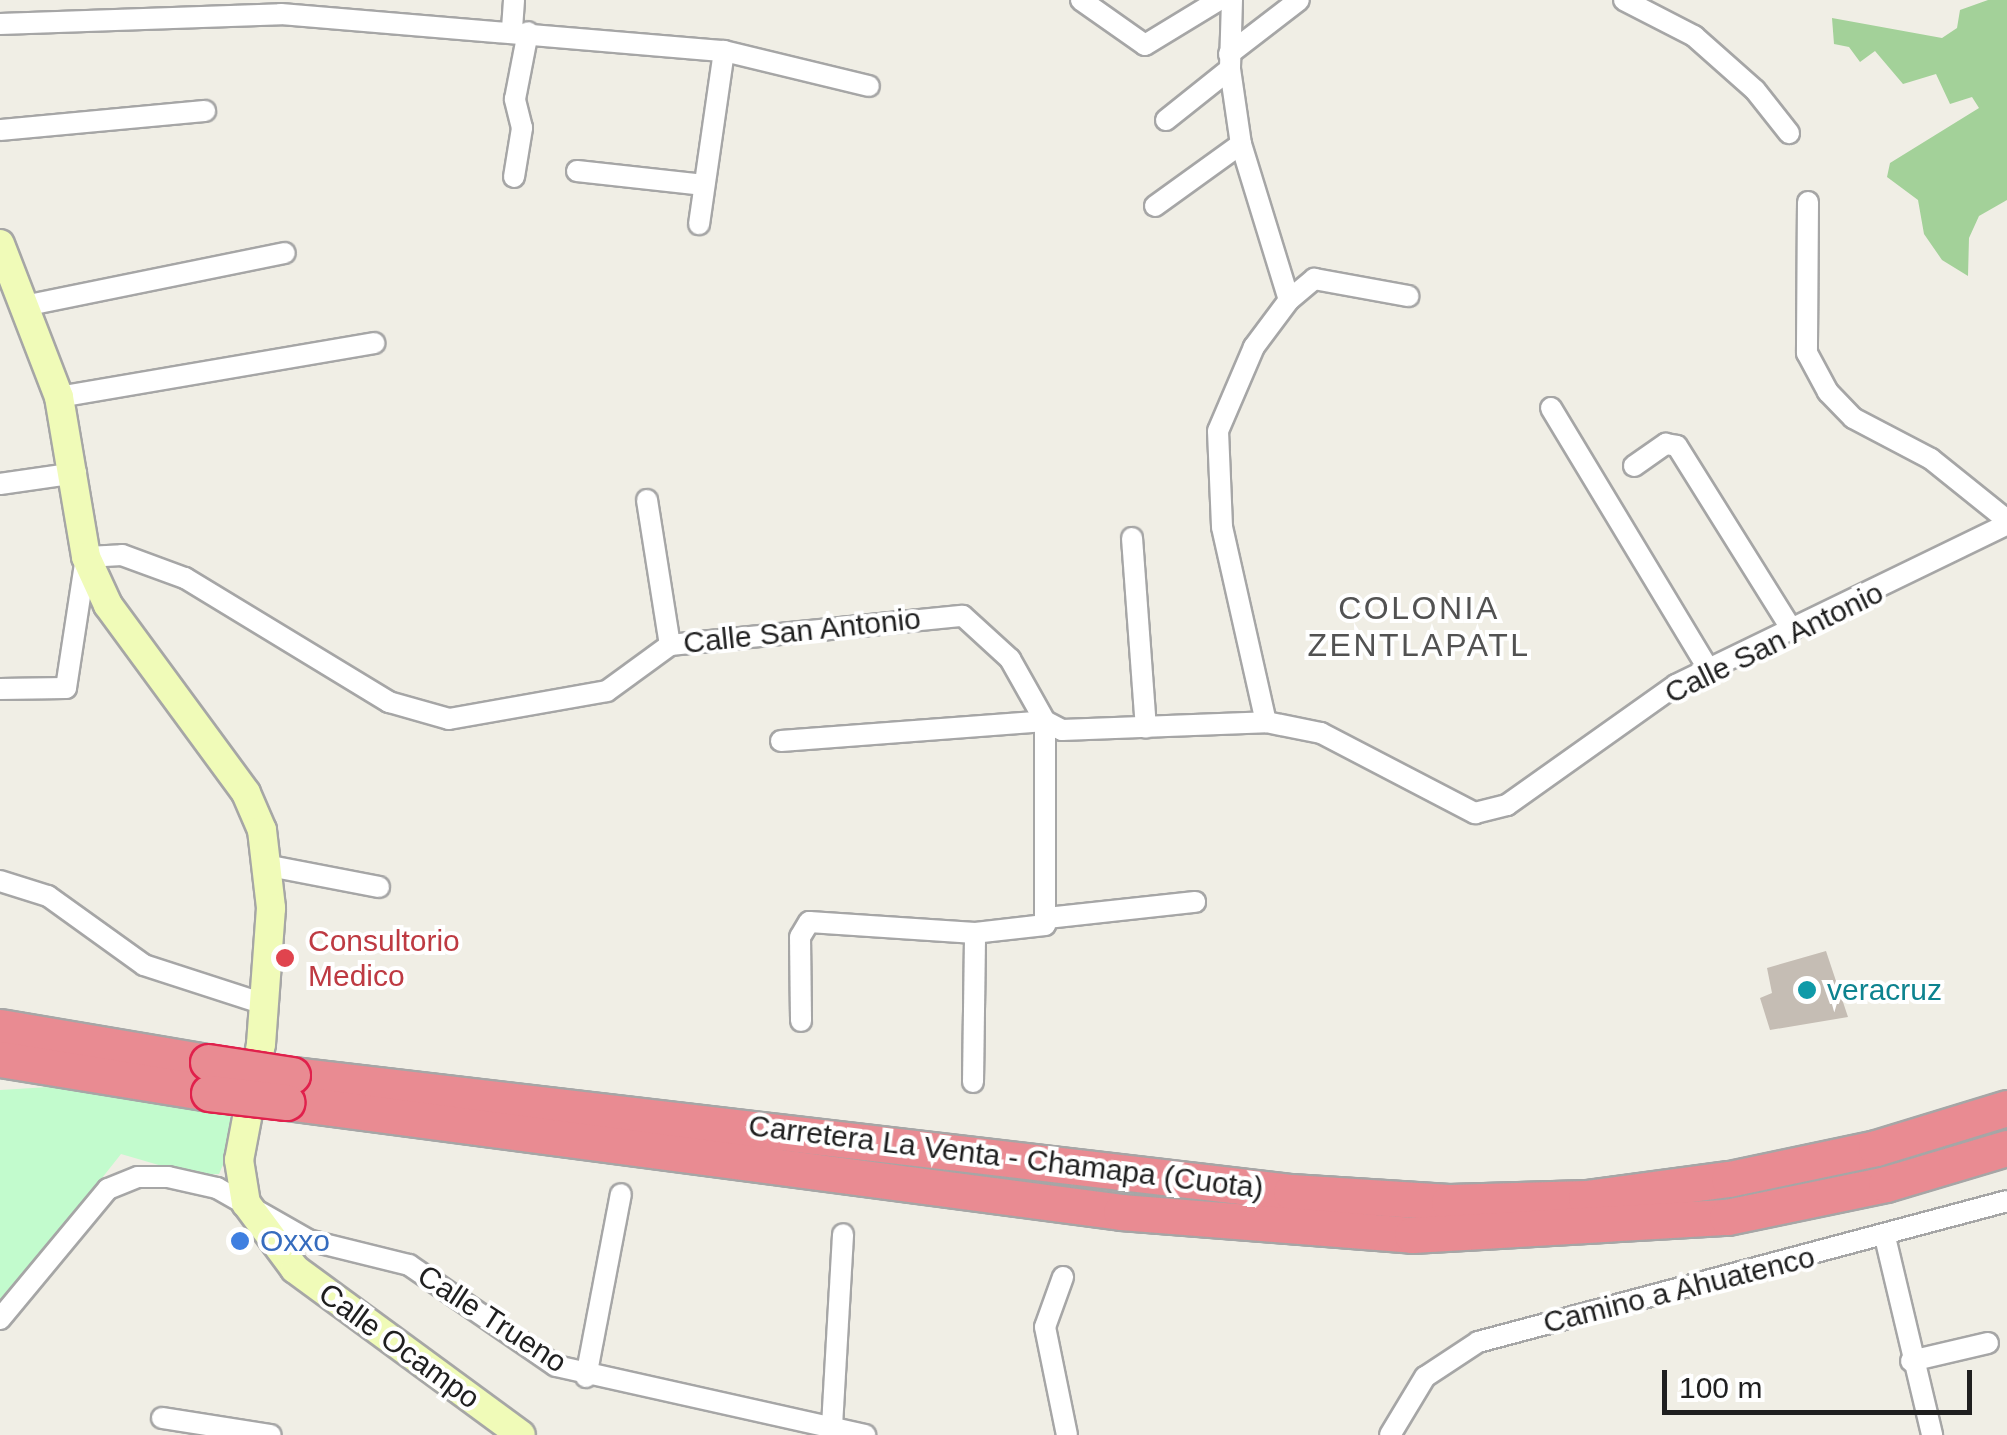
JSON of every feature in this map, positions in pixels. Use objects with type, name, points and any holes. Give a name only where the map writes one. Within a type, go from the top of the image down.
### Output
[{"type":"highway","name":"Carretera La Venta - Chamapa (Cuota)","points":[[0,1027],[208,1078],[289,1088],[1291,1192],[1450,1202],[1586,1198],[1729,1180],[1876,1148],[2007,1108]]},
{"type":"highway","name":"Carretera La Venta - Chamapa (Cuota)","points":[[0,1058],[118,1078],[208,1078]]},
{"type":"highway","points":[[0,1084],[118,1078]]},
{"type":"highway","name":"Carretera La Venta - Chamapa (Cuota)","points":[[289,1088],[1121,1212],[1412,1235],[1727,1217],[1886,1184],[2007,1148]]},
{"type":"main road","points":[[0,244],[59,397],[76,473],[86,556],[137,649],[246,793],[270,866],[264,1004],[239,1160],[246,1203]]},
{"type":"main road","name":"Calle Ocampo","points":[[246,1203],[294,1269],[521,1435]]},
{"type":"street","points":[[514,0],[520,30],[514,99],[522,128],[514,176]]},
{"type":"street","points":[[1081,0],[1146,45],[1219,0]]},
{"type":"street","points":[[1232,0],[1230,62],[1241,144],[1289,300]]},
{"type":"street","points":[[1166,120],[1299,0]]},
{"type":"street","points":[[1624,0],[1694,36],[1755,90],[1788,134]]},
{"type":"street","points":[[0,24],[280,14],[520,30],[869,86]]},
{"type":"street","points":[[699,224],[724,61]]},
{"type":"street","points":[[0,130],[205,112]]},
{"type":"street","points":[[1154,206],[1241,144]]},
{"type":"street","points":[[577,171],[704,185]]},
{"type":"street","points":[[1808,202],[1807,353],[1828,392],[1853,418],[1931,458],[2007,522]]},
{"type":"street","points":[[24,306],[284,253]]},
{"type":"street","points":[[1266,722],[1222,527],[1218,430],[1254,347],[1289,300],[1314,279],[1408,296]]},
{"type":"street","points":[[59,397],[374,343]]},
{"type":"street","points":[[1551,408],[1708,668]]},
{"type":"street","points":[[1634,466],[1666,444],[1677,446],[1792,630]]},
{"type":"street","points":[[0,484],[76,473]]},
{"type":"street","points":[[646,500],[670,645]]},
{"type":"street","name":"Calle San Antonio","points":[[1045,721],[1080,733],[1266,722],[1363,748],[1450,806],[1475,813],[1506,805],[1708,668],[2007,522]]},
{"type":"street","points":[[1132,538],[1146,727]]},
{"type":"street","points":[[0,689],[66,688],[86,556]]},
{"type":"street","name":"Calle San Antonio","points":[[86,556],[122,556],[185,578],[390,702],[429,717],[462,720],[582,698],[620,684],[670,645],[963,616],[1010,658],[1045,721],[1047,918]]},
{"type":"street","points":[[780,741],[1045,721]]},
{"type":"street","points":[[270,866],[379,887]]},
{"type":"street","points":[[0,880],[48,896],[144,965],[264,1004]]},
{"type":"street","points":[[802,1021],[800,937],[809,922],[975,933],[1039,928],[1047,918],[1194,902]]},
{"type":"street","points":[[972,1082],[975,933]]},
{"type":"street","name":"Calle Trueno","points":[[0,1318],[108,1190],[138,1177],[168,1178],[246,1203],[308,1240],[409,1265],[556,1366],[586,1377],[865,1435]]},
{"type":"street","points":[[586,1377],[621,1194]]},
{"type":"street","name":"Camino a Ahuatenco","points":[[1390,1435],[1425,1376],[1478,1342],[1885,1237],[2007,1201]]},
{"type":"street","points":[[832,1426],[843,1234]]},
{"type":"street","points":[[1885,1237],[1911,1361],[1932,1435]]},
{"type":"street","points":[[1063,1277],[1045,1327],[1067,1435]]},
{"type":"street","points":[[1911,1361],[1988,1343]]},
{"type":"street","points":[[162,1418],[272,1435]]},
{"type":"green space","points":[[1988,0],[2007,0],[2007,200],[1979,216],[1969,238],[1968,276],[1942,260],[1924,234],[1918,200],[1887,177],[1890,163],[1979,108],[1972,97],[1950,104],[1936,74],[1903,84],[1875,51],[1860,62],[1849,47],[1834,44],[1832,18],[1942,38],[1957,28],[1960,10]]},
{"type":"green space","points":[[82,1085],[231,1107],[229,1151],[219,1174],[193,1175],[121,1154],[0,1307],[0,1090]]},
{"type":"building","name":"veracruz","points":[[1826,951],[1848,1017],[1770,1030],[1760,998],[1772,993],[1767,968]]},
{"type":"place","name":"Consultorio Medico","points":[[285,958]]},
{"type":"place","name":"veracruz","points":[[1807,990]]},
{"type":"place","name":"Oxxo","points":[[240,1241]]},
{"type":"district","name":"COLONIA ZENTLAPATL","points":[[1419,628]]}]
